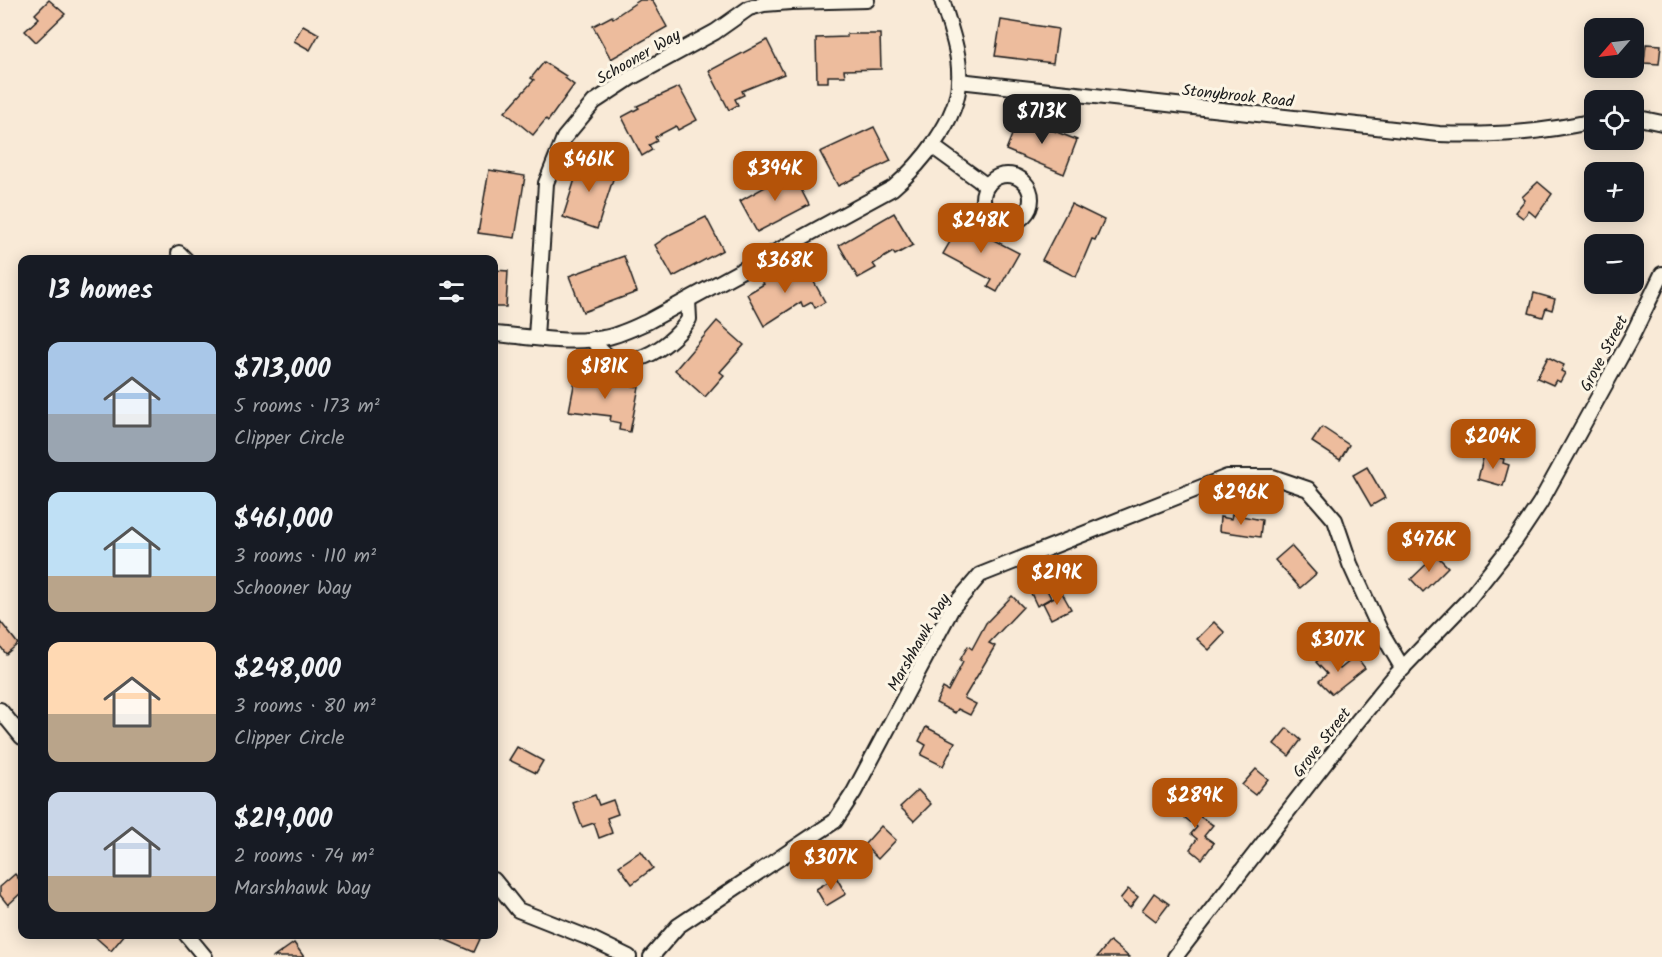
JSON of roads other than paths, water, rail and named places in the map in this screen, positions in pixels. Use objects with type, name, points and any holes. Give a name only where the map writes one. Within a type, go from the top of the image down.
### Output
[{"type":"street","name":"Schooner Way","points":[[536,336],[546,183],[564,138],[594,102],[632,77],[715,32],[749,9],[782,3],[867,0]]},
{"type":"street","points":[[498,334],[603,338],[647,322],[875,200],[909,174],[932,146],[951,109],[959,81],[954,42],[942,0]]},
{"type":"street","name":"Stonybrook Road","points":[[959,81],[1439,134],[1498,136],[1548,131],[1584,122]]},
{"type":"street","points":[[1644,119],[1662,123]]},
{"type":"street","points":[[932,146],[987,186]]},
{"type":"street","name":"Grove Street","points":[[1175,957],[1357,722],[1492,572],[1540,504],[1632,336],[1662,274]]},
{"type":"street","points":[[592,339],[605,355],[618,360],[639,358],[658,351],[672,342],[689,319],[688,300]]},
{"type":"street","name":"Marshhawk Way","points":[[651,957],[678,926],[835,821],[854,792],[952,608],[981,575],[1227,477],[1273,477],[1308,489],[1335,520],[1350,564],[1380,630],[1403,669]]},
{"type":"street","points":[[0,710],[18,732]]},
{"type":"street","points":[[498,885],[518,910],[594,940],[628,957]]},
{"type":"street","points":[[190,939],[205,957]]}]
